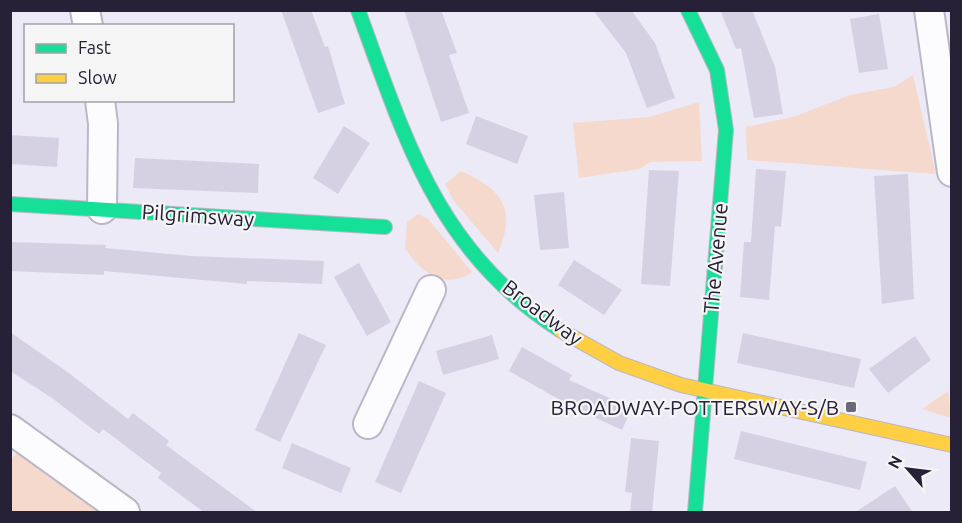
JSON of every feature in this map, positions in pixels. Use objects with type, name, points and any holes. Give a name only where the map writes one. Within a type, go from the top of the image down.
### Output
[{"type":"street","name":"Broadway","points":[[358,10],[420,173],[451,225],[472,253],[545,319],[575,340],[650,376],[704,392],[951,445]]},
{"type":"street","name":"The Avenue","points":[[688,10],[717,70],[726,130],[695,513]]},
{"type":"street","points":[[929,10],[951,172]]},
{"type":"street","points":[[100,102],[103,124],[102,209]]},
{"type":"street","name":"Pilgrimsway","points":[[10,204],[385,227]]},
{"type":"street","points":[[368,424],[431,290]]},
{"type":"street","points":[[10,429],[125,513]]},
{"type":"shaded area","points":[[913,75],[936,174],[747,160],[746,127],[793,117],[850,95],[894,87]]},
{"type":"shaded area","points":[[699,102],[702,161],[650,162],[640,169],[579,178],[573,123],[649,117]]},
{"type":"shaded area","points":[[461,171],[487,185],[502,202],[506,224],[498,253],[454,201],[445,184]]},
{"type":"shaded area","points":[[418,214],[428,219],[472,272],[452,280],[443,279],[434,276],[419,265],[405,249],[407,222]]},
{"type":"shaded area","points":[[948,391],[951,418],[922,409]]},
{"type":"shaded area","points":[[21,449],[99,512],[11,512],[11,459]]},
{"type":"building","points":[[281,10],[311,10],[325,47],[328,46],[345,104],[318,113]]},
{"type":"building","points":[[404,10],[441,10],[457,53],[449,55],[469,113],[441,122]]},
{"type":"building","points":[[593,10],[631,10],[655,43],[675,98],[647,108],[626,53]]},
{"type":"building","points":[[720,10],[752,10],[775,67],[783,114],[754,118],[741,48],[736,49]]},
{"type":"building","points":[[879,14],[888,69],[859,73],[850,19]]},
{"type":"building","points":[[476,116],[528,136],[517,164],[466,144]]},
{"type":"building","points":[[344,126],[370,143],[338,194],[313,178]]},
{"type":"building","points":[[10,135],[59,138],[57,167],[10,164]]},
{"type":"building","points":[[135,158],[259,164],[258,193],[133,188]]},
{"type":"building","points":[[756,169],[786,171],[781,227],[775,226],[769,300],[740,297],[744,242],[751,242]]},
{"type":"building","points":[[649,170],[679,171],[670,286],[641,284]]},
{"type":"building","points":[[908,174],[914,299],[882,304],[874,176]]},
{"type":"building","points":[[564,192],[569,248],[540,250],[534,195]]},
{"type":"building","points":[[10,242],[106,245],[105,248],[191,256],[324,261],[322,284],[247,281],[247,284],[104,271],[104,275],[10,271]]},
{"type":"building","points":[[574,260],[622,290],[604,315],[558,285]]},
{"type":"building","points":[[359,263],[391,322],[367,336],[334,277]]},
{"type":"building","points":[[10,332],[69,373],[128,419],[133,413],[169,441],[166,445],[258,513],[205,513],[158,478],[161,473],[103,429],[99,434],[52,398],[10,371]]},
{"type":"building","points":[[299,333],[326,345],[280,442],[255,430]]},
{"type":"building","points":[[743,333],[861,359],[854,388],[737,363]]},
{"type":"building","points":[[492,335],[499,359],[443,375],[436,351]]},
{"type":"building","points":[[915,336],[931,360],[888,393],[869,369]]},
{"type":"building","points":[[522,347],[572,375],[569,380],[632,408],[622,430],[574,408],[509,371]]},
{"type":"building","points":[[419,381],[446,393],[401,493],[375,482]]},
{"type":"building","points":[[741,431],[867,462],[860,490],[734,459]]},
{"type":"building","points":[[631,438],[659,441],[652,513],[630,513],[632,493],[625,492]]},
{"type":"building","points":[[292,443],[351,468],[341,493],[282,468]]},
{"type":"building","points":[[895,486],[913,513],[854,513]]},
{"type":"traffic: fast","points":[[358,10],[410,147],[430,189],[454,228],[483,265],[518,299],[560,330]]},
{"type":"traffic: fast","points":[[688,10],[717,70],[726,130],[695,512]]},
{"type":"traffic: fast","points":[[10,204],[385,227]]},
{"type":"traffic: slow","points":[[560,330],[619,363],[681,385],[952,445]]},
{"type":"place","name":"BROADWAY-POTTERSWAY-S/B","points":[[851,407]]}]
